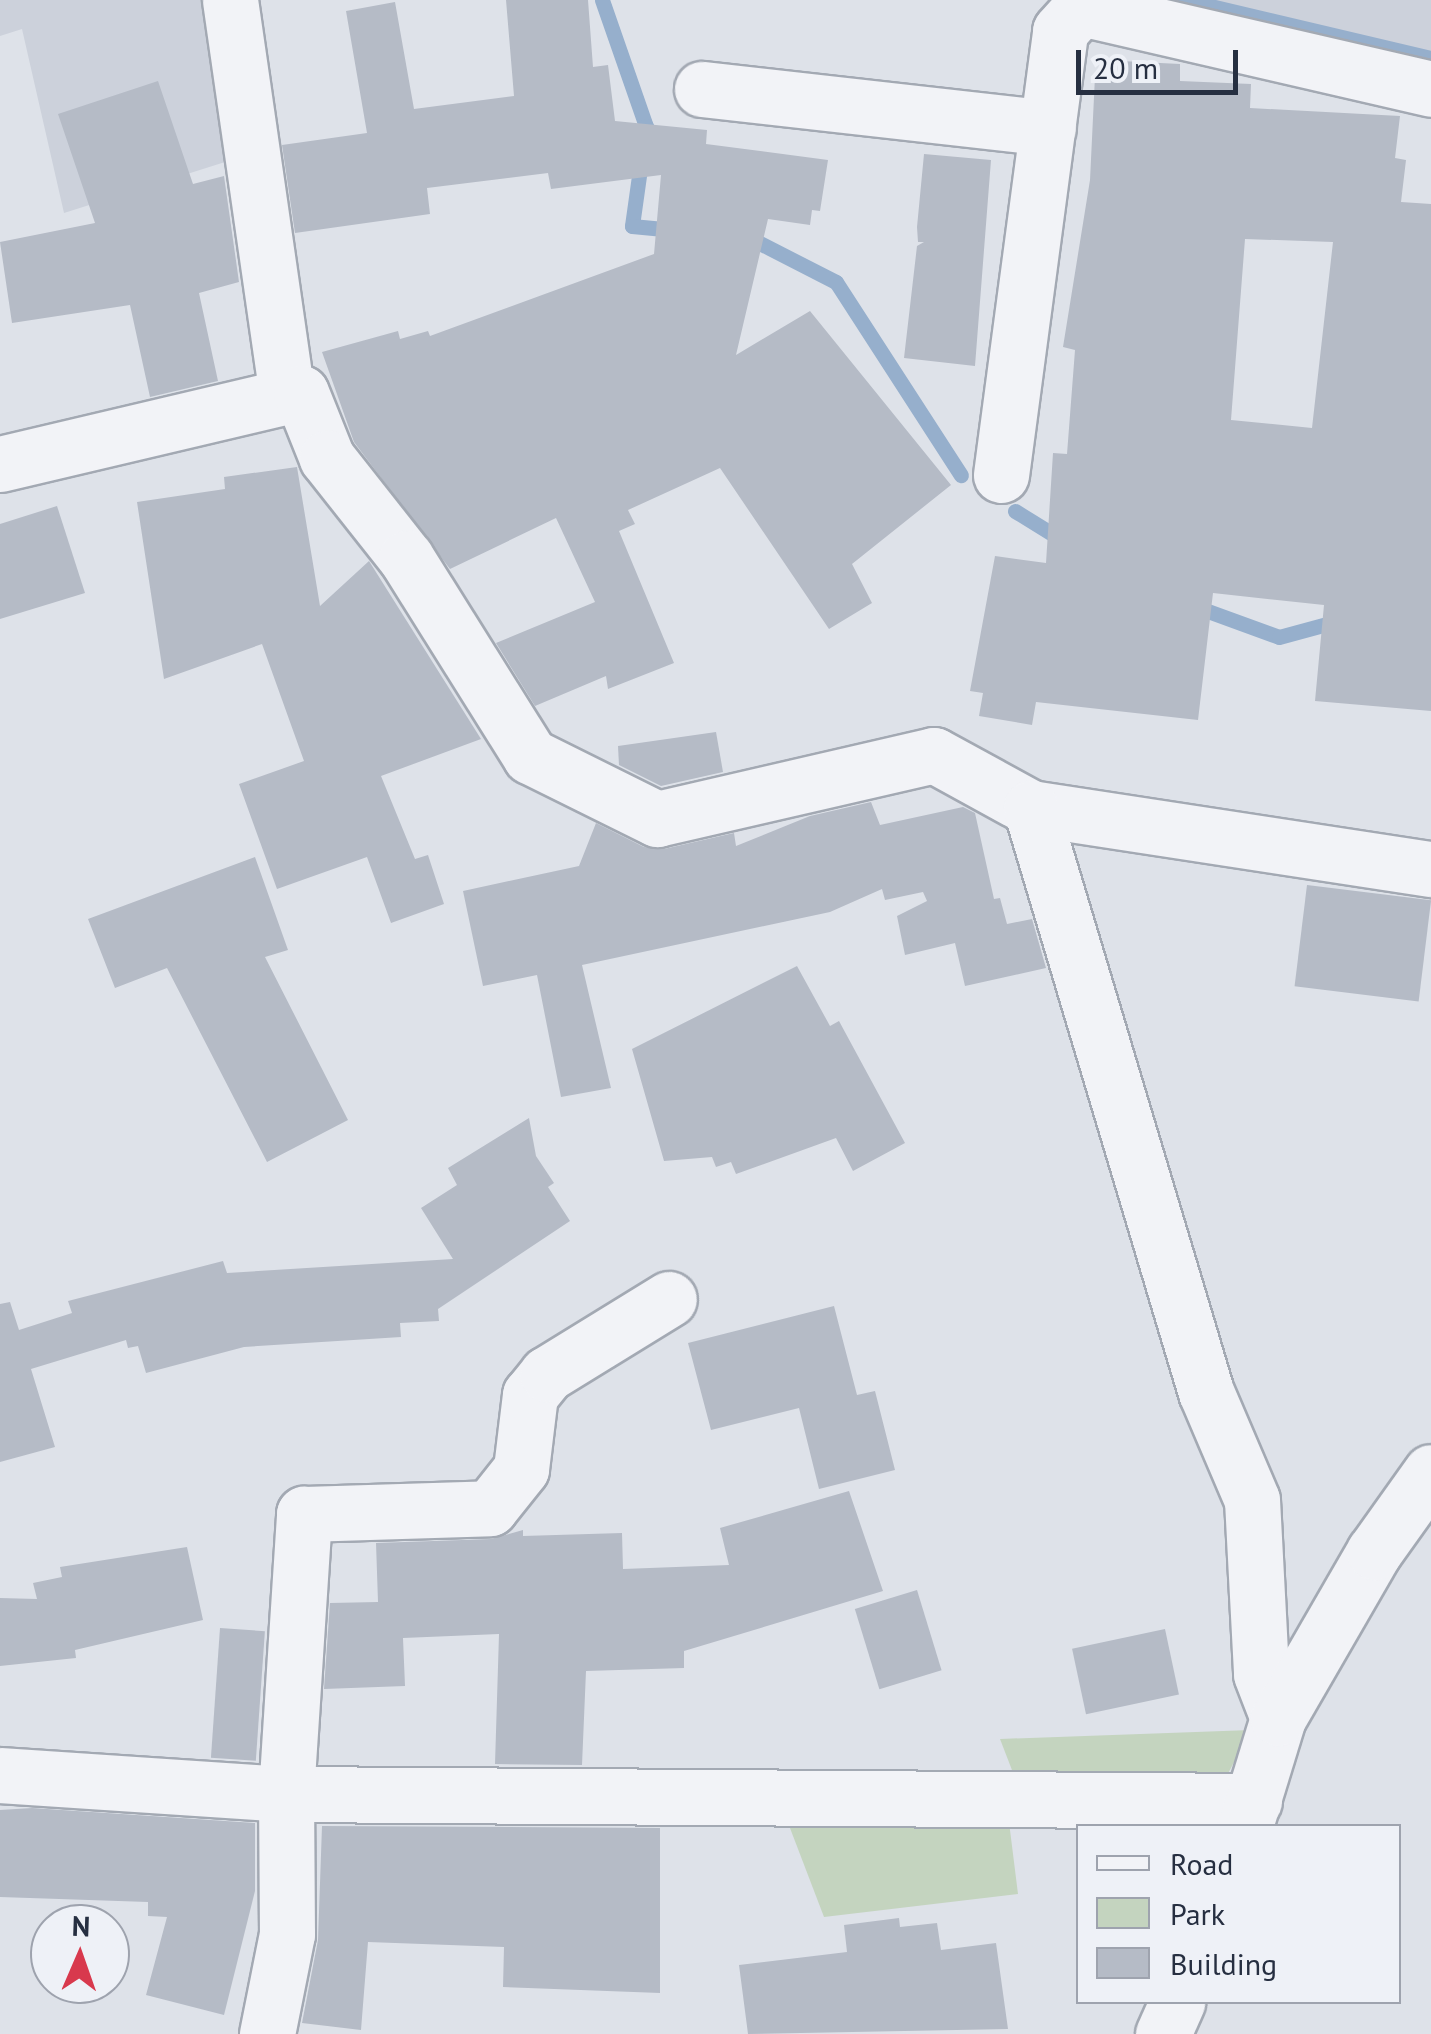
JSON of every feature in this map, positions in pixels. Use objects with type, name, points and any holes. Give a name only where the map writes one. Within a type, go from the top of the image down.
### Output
[{"type":"street","points":[[230,0],[286,391]]},
{"type":"street","points":[[1002,475],[1060,31],[1082,4],[1431,88]]},
{"type":"street","points":[[702,89],[1048,128]]},
{"type":"street","points":[[0,464],[286,391],[301,393],[327,458],[406,558],[530,756],[657,818],[934,754],[1030,808],[1431,869]]},
{"type":"street","points":[[1030,808],[1206,1392],[1252,1500],[1260,1674],[1278,1718]]},
{"type":"street","points":[[267,2034],[288,1934],[286,1794],[304,1514],[490,1508],[521,1469],[530,1395],[547,1374],[669,1299]]},
{"type":"street","points":[[0,1775],[286,1794],[1250,1814],[1278,1718],[1374,1552],[1431,1472]]},
{"type":"street","points":[[1163,2034],[1176,2004]]},
{"type":"shaded area","points":[[0,0],[216,0],[244,156],[64,213],[22,29],[0,36]]},
{"type":"shaded area","points":[[1198,0],[1431,0],[1431,54]]},
{"type":"green space","points":[[1251,1730],[1223,1783],[1017,1783],[1000,1739]]},
{"type":"green space","points":[[1008,1814],[1018,1894],[824,1917],[785,1815]]},
{"type":"building","points":[[506,0],[588,0],[593,67],[608,65],[615,121],[707,130],[706,144],[828,160],[820,211],[812,210],[810,225],[768,219],[736,355],[810,311],[951,485],[852,564],[872,603],[829,629],[720,468],[628,510],[635,524],[619,531],[674,663],[608,689],[606,676],[535,706],[496,643],[595,602],[556,518],[450,569],[354,442],[322,352],[398,331],[400,339],[428,331],[430,336],[654,254],[661,175],[551,189],[548,173],[427,188],[430,214],[295,233],[282,145],[367,133],[346,11],[395,2],[414,109],[514,96]]},
{"type":"building","points":[[1121,61],[1180,64],[1180,81],[1251,84],[1250,108],[1400,116],[1395,158],[1406,160],[1401,202],[1431,204],[1431,711],[1315,701],[1324,605],[1213,593],[1198,720],[1036,702],[1032,725],[979,716],[983,693],[970,691],[995,556],[1046,563],[1053,453],[1067,454],[1075,350],[1063,347],[1090,180],[1095,76],[1120,77]],"holes":[[[1245,239],[1333,242],[1312,428],[1231,420]]]},
{"type":"building","points":[[158,81],[193,184],[224,176],[239,282],[199,293],[218,381],[150,397],[130,305],[12,323],[0,242],[95,223],[58,114]]},
{"type":"building","points":[[924,154],[991,160],[975,366],[904,358],[917,246],[924,242],[918,242],[917,227]]},
{"type":"building","points":[[297,467],[320,606],[369,561],[481,739],[381,776],[415,859],[428,855],[444,904],[391,923],[367,857],[277,889],[239,784],[304,761],[262,644],[164,679],[137,502],[225,489],[224,477]]},
{"type":"building","points":[[57,506],[85,593],[0,619],[0,524]]},
{"type":"building","points":[[716,732],[723,772],[661,786],[619,765],[618,746]]},
{"type":"building","points":[[871,802],[880,825],[963,807],[975,813],[994,899],[1000,898],[1007,924],[1032,919],[1046,968],[965,986],[955,943],[905,955],[897,916],[927,901],[923,892],[885,900],[882,889],[830,912],[582,965],[611,1088],[561,1097],[537,975],[483,986],[463,891],[579,866],[596,823],[644,847],[664,849],[734,833],[736,846],[810,816]]},
{"type":"building","points":[[255,857],[288,950],[265,957],[348,1120],[267,1162],[167,968],[115,988],[88,919]]},
{"type":"building","points":[[1307,885],[1431,900],[1419,1001],[1295,986]]},
{"type":"building","points":[[797,966],[830,1026],[839,1021],[905,1143],[853,1171],[836,1138],[736,1174],[731,1162],[716,1167],[712,1157],[664,1161],[632,1049]]},
{"type":"building","points":[[529,1118],[536,1156],[554,1183],[548,1187],[570,1221],[438,1309],[439,1321],[400,1323],[401,1337],[244,1347],[146,1373],[138,1346],[128,1348],[126,1340],[31,1369],[55,1447],[0,1462],[0,1304],[10,1302],[19,1330],[72,1313],[68,1301],[223,1261],[227,1273],[453,1259],[421,1208],[457,1185],[448,1168]]},
{"type":"building","points":[[834,1306],[857,1395],[875,1391],[895,1470],[819,1489],[799,1408],[711,1430],[688,1343]]},
{"type":"building","points":[[849,1491],[883,1591],[684,1651],[684,1668],[586,1671],[582,1765],[495,1764],[499,1634],[403,1638],[405,1686],[324,1689],[330,1603],[378,1602],[376,1543],[491,1539],[523,1530],[523,1536],[622,1533],[623,1569],[729,1565],[720,1528]]},
{"type":"building","points":[[187,1547],[203,1620],[75,1650],[76,1658],[0,1666],[0,1598],[37,1599],[33,1583],[62,1577],[60,1567]]},
{"type":"building","points":[[917,1590],[942,1670],[879,1689],[855,1609]]},
{"type":"building","points":[[220,1628],[265,1631],[256,1761],[211,1758]]},
{"type":"building","points":[[1165,1629],[1179,1695],[1086,1714],[1072,1649]]},
{"type":"building","points":[[32,1808],[255,1823],[255,1891],[224,2015],[146,1995],[167,1917],[148,1916],[148,1902],[0,1897],[0,1810]]},
{"type":"building","points":[[322,1826],[660,1828],[660,1993],[503,1987],[504,1947],[368,1942],[361,2030],[302,2023],[318,1940]]},
{"type":"building","points":[[899,1918],[900,1927],[937,1923],[941,1950],[996,1943],[1008,2029],[748,2034],[739,1965],[847,1952],[844,1925]]},
{"type":"waterway","points":[[602,0],[646,126],[632,226],[674,230]]},
{"type":"waterway","points":[[1185,0],[1431,58]]},
{"type":"waterway","points":[[746,236],[836,282],[961,475]]},
{"type":"waterway","points":[[1015,511],[1062,540]]},
{"type":"waterway","points":[[1194,606],[1279,637],[1338,621]]}]
